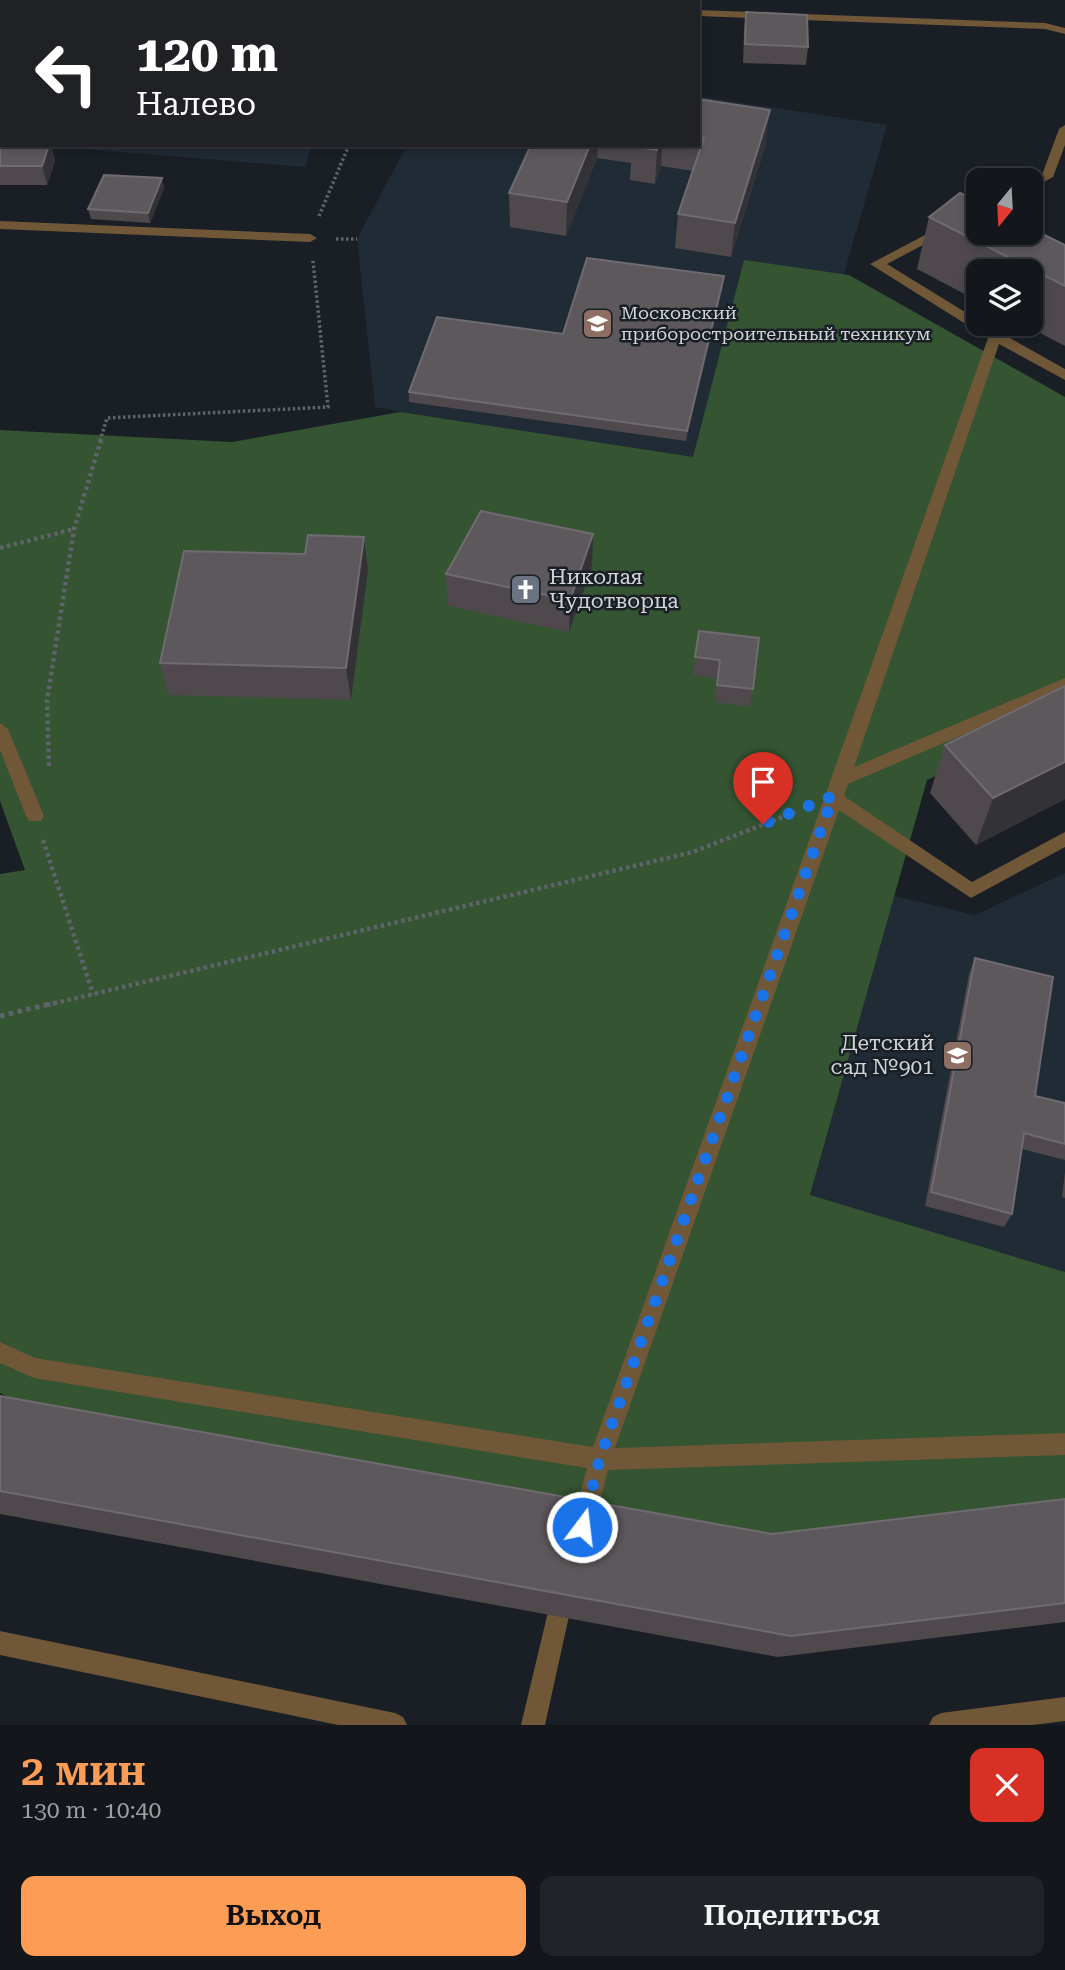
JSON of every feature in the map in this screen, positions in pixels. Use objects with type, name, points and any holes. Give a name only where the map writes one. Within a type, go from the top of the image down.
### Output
[{"type":"lane","points":[[700,13],[1045,26],[1065,31]]},
{"type":"lane","points":[[1043,180],[1048,177],[1065,129]]},
{"type":"lane","points":[[966,217],[877,264],[966,318]]},
{"type":"lane","points":[[0,225],[310,238]]},
{"type":"lane","points":[[582,1527],[600,1458],[995,336],[1065,375]]},
{"type":"lane","points":[[837,788],[1065,684]]},
{"type":"lane","points":[[0,729],[35,816]]},
{"type":"lane","points":[[837,788],[971,891],[1065,839]]},
{"type":"lane","points":[[0,1352],[34,1367],[600,1458],[1065,1444]]},
{"type":"lane","points":[[533,1725],[558,1616]]},
{"type":"lane","points":[[0,1643],[395,1725]]},
{"type":"lane","points":[[941,1725],[1065,1709]]},
{"type":"path","points":[[49,775],[47,701],[74,528],[107,418],[328,407],[310,238],[348,147]]},
{"type":"path","points":[[0,548],[74,528]]},
{"type":"path","points":[[0,1016],[693,852],[837,788]]},
{"type":"path","points":[[35,816],[93,994]]},
{"type":"shaded area","name":"Московский приборостроительный техникум","points":[[700,96],[887,125],[783,485],[375,407],[357,239],[406,147],[700,147]]},
{"type":"shaded area","points":[[59,147],[311,147],[305,167]]},
{"type":"shaded area","name":"Детский сад №901","points":[[1065,873],[1065,1272],[810,1196],[894,896],[975,915]]},
{"type":"green space","points":[[744,260],[849,275],[1065,397],[1065,714],[927,780],[810,1195],[1065,1272],[1065,1501],[746,1537],[12,1399],[0,1393],[0,874],[25,870],[0,801],[0,430],[232,442],[400,412],[693,457]]},
{"type":"building","points":[[746,12],[807,15],[808,47],[745,44]]},
{"type":"building","points":[[700,99],[770,110],[735,223],[678,214],[704,138],[700,137]]},
{"type":"building","points":[[0,147],[48,147],[42,166],[0,166]]},
{"type":"building","points":[[530,147],[589,147],[567,202],[509,193]]},
{"type":"building","points":[[104,175],[162,178],[148,213],[88,209]]},
{"type":"building","points":[[960,193],[966,196],[966,236],[929,217]]},
{"type":"building","points":[[1043,234],[1065,245],[1065,286],[1043,275],[1043,259],[1012,259],[984,245],[1043,245]]},
{"type":"building","points":[[587,258],[724,276],[687,431],[409,392],[437,317],[563,334]]},
{"type":"building","points":[[481,511],[593,534],[570,600],[446,574]]},
{"type":"building","points":[[308,535],[364,537],[346,668],[160,663],[184,551],[305,554]]},
{"type":"building","points":[[699,631],[759,638],[753,689],[717,685],[720,660],[695,657]]},
{"type":"building","points":[[1065,686],[1065,762],[993,798],[945,745]]},
{"type":"building","points":[[975,958],[1053,977],[1035,1096],[1065,1103],[1065,1144],[1024,1133],[1012,1214],[931,1192]]},
{"type":"building","points":[[0,1396],[772,1534],[1065,1499],[1065,1603],[791,1636],[0,1491]]},
{"type":"place","name":"Московский приборостроительный техникум","points":[[598,323]]},
{"type":"place","name":"Николая Чудотворца","points":[[526,589]]},
{"type":"place","name":"Детский сад №901","points":[[957,1055]]},
{"type":"route","points":[[582,1527],[600,1458],[833,796],[763,824]]}]
